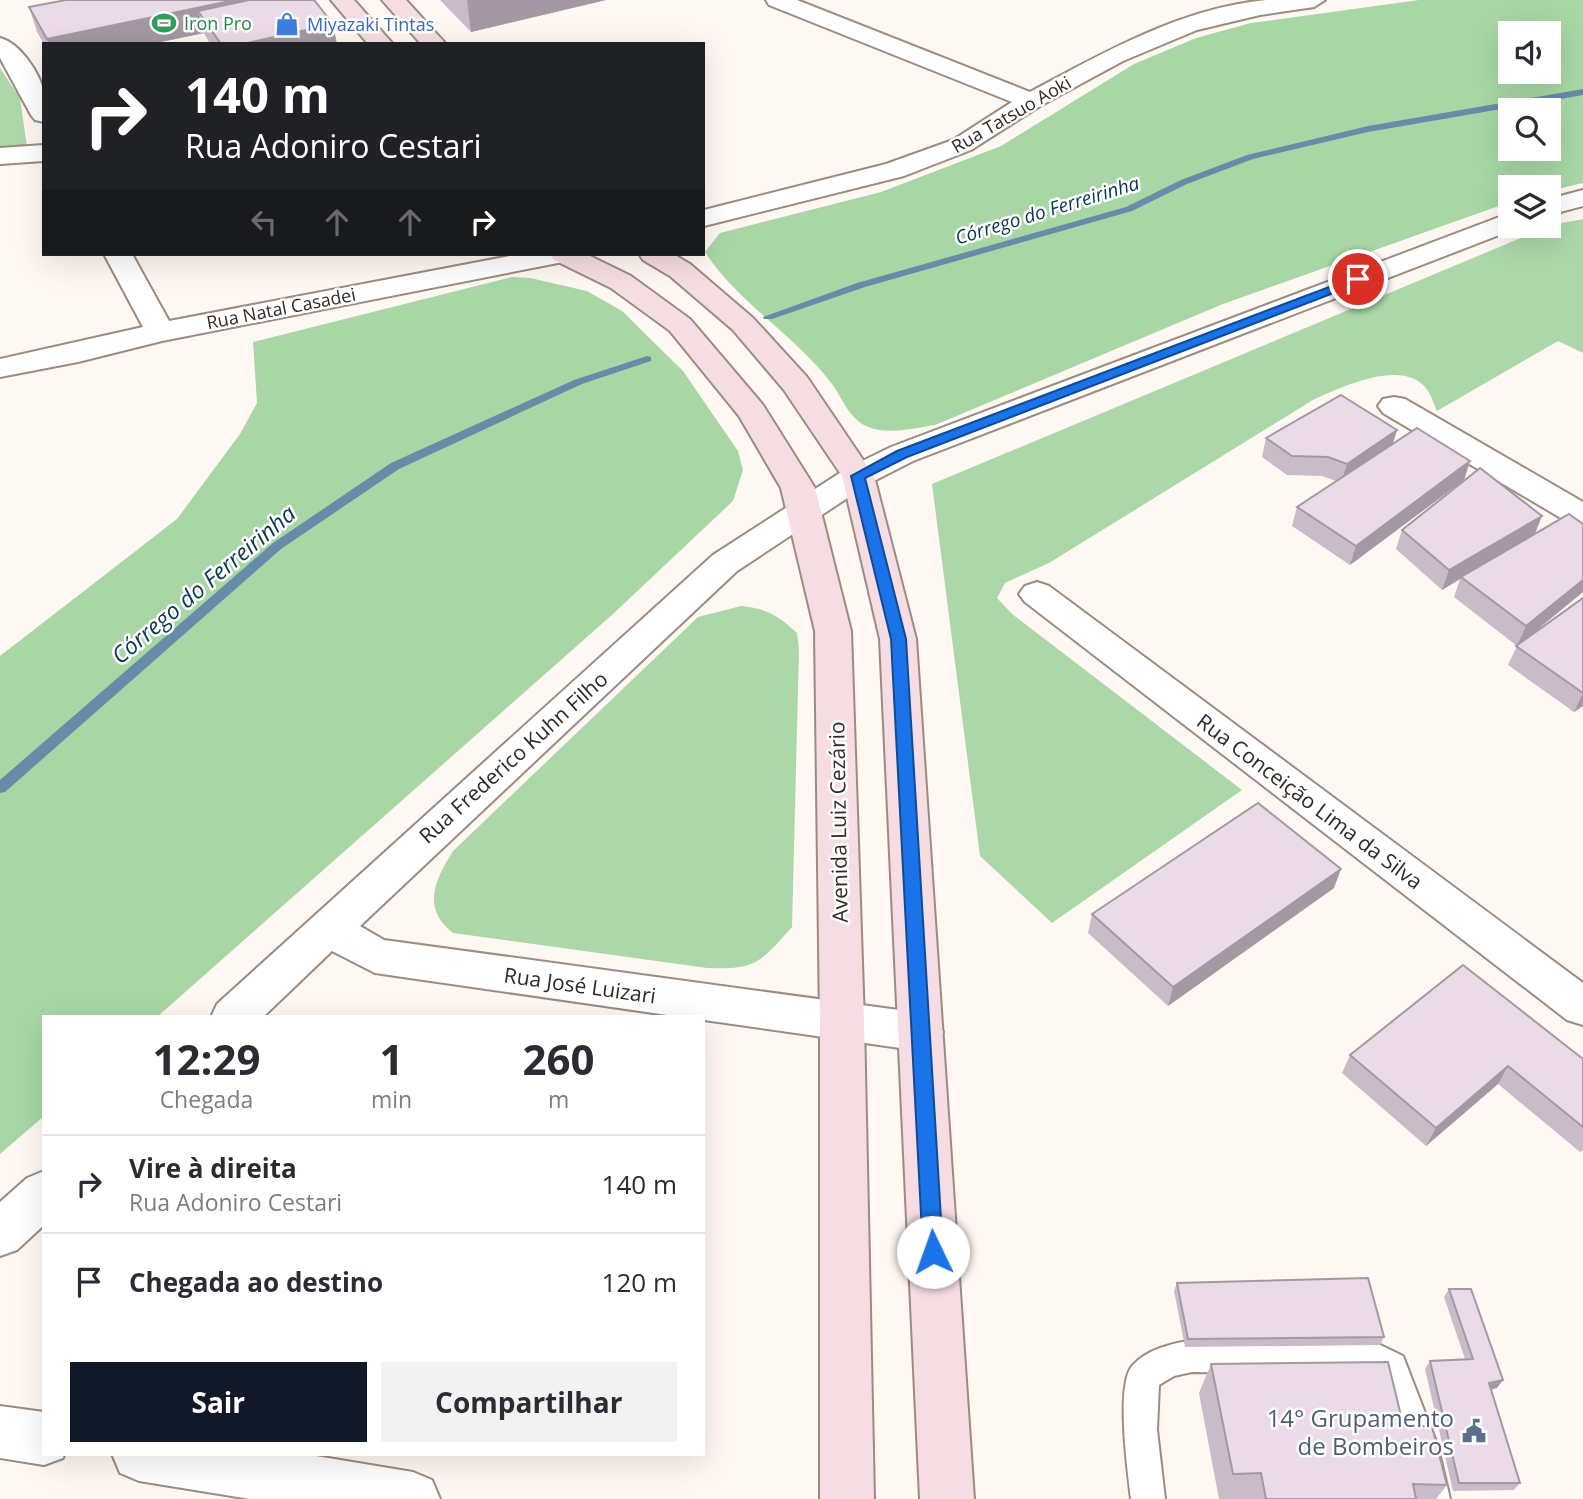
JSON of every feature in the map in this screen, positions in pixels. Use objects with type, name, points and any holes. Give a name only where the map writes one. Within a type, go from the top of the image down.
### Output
[{"type":"street","points":[[342,0],[378,42]]},
{"type":"street","points":[[393,0],[432,42]]},
{"type":"street","points":[[777,0],[1031,101]]},
{"type":"street","name":"Rua Tatsuo Aoki","points":[[705,218],[895,170],[962,145],[1031,101],[1115,56],[1189,25],[1253,4],[1314,0]]},
{"type":"street","points":[[0,45],[14,58],[42,110]]},
{"type":"street","points":[[0,156],[42,153]]},
{"type":"street","points":[[1561,203],[1583,198]]},
{"type":"street","name":"Rua Frederico Kuhn Filho","points":[[235,1015],[725,563],[858,476],[915,449],[1498,226]]},
{"type":"street","points":[[119,256],[160,332]]},
{"type":"street","name":"Rua Natal Casadei","points":[[0,368],[78,353],[160,332],[553,256]]},
{"type":"street","name":"Avenida Luiz Cezário","points":[[567,256],[621,282],[680,325],[752,412],[798,488],[833,631],[842,1021],[847,1499]]},
{"type":"street","points":[[656,256],[680,270],[743,324],[796,384],[858,476],[898,639],[947,1499]]},
{"type":"street","points":[[1394,406],[1583,516]]},
{"type":"street","name":"Rua Conceição Lima da Silva","points":[[1037,594],[1583,1007]]},
{"type":"street","name":"Rua José Luizari","points":[[329,928],[375,956],[921,1032]]},
{"type":"street","points":[[0,1234],[42,1195]]},
{"type":"street","points":[[0,1432],[42,1439]]},
{"type":"street","points":[[151,1456],[412,1499]]},
{"type":"lane","points":[[1148,1499],[1139,1430],[1143,1377],[1167,1361],[1192,1356],[1374,1359],[1391,1367],[1420,1444],[1433,1499]]},
{"type":"green space","points":[[1419,0],[1583,0],[1583,183],[1561,188],[1561,175],[1498,175],[1498,206],[1223,304],[935,425],[900,430],[874,429],[855,418],[817,366],[734,287],[705,252],[720,233],[881,192],[1001,146],[1134,64],[1196,38],[1251,23]]},
{"type":"green space","points":[[0,68],[20,98],[27,147],[0,148]]},
{"type":"green space","points":[[1583,219],[1583,353],[1558,341],[1437,411],[1428,391],[1418,381],[1404,376],[1372,378],[1339,389],[1313,400],[1049,563],[1005,583],[997,598],[1012,614],[1242,790],[1052,923],[980,856],[932,484],[1521,238],[1561,238],[1561,223]]},
{"type":"green space","points":[[512,277],[530,278],[587,291],[622,311],[683,371],[738,451],[743,470],[733,501],[613,614],[159,1015],[42,1015],[42,1118],[0,1154],[0,656],[177,519],[240,434],[257,403],[253,342]]},
{"type":"green space","points":[[741,606],[772,614],[797,633],[799,649],[792,927],[756,962],[736,968],[707,968],[453,933],[437,914],[434,894],[453,851],[698,617]]},
{"type":"building","points":[[66,0],[235,0],[47,39],[29,7]]},
{"type":"building","points":[[249,0],[314,0],[333,24],[252,42],[220,42],[198,11]]},
{"type":"building","points":[[1341,395],[1397,430],[1347,464],[1328,457],[1292,456],[1266,438]]},
{"type":"building","points":[[1417,428],[1470,461],[1356,546],[1297,507]]},
{"type":"building","points":[[1480,468],[1542,516],[1449,570],[1402,530]]},
{"type":"building","points":[[1569,514],[1583,524],[1583,580],[1526,626],[1461,577]]},
{"type":"building","points":[[1583,598],[1583,693],[1516,646]]},
{"type":"building","points":[[1258,803],[1341,869],[1173,987],[1092,914]]},
{"type":"building","points":[[1463,965],[1583,1059],[1583,1127],[1508,1066],[1436,1128],[1350,1055]]},
{"type":"building","points":[[1368,1278],[1384,1337],[1188,1339],[1177,1283]]},
{"type":"building","points":[[1449,1289],[1471,1289],[1503,1380],[1489,1383],[1520,1483],[1459,1483],[1430,1361],[1473,1359]]},
{"type":"building","points":[[1388,1362],[1403,1424],[1432,1427],[1447,1485],[1413,1484],[1416,1499],[1266,1499],[1261,1473],[1233,1474],[1211,1364]]},
{"type":"waterway","name":"Córrego do Ferreirinha","points":[[768,317],[861,285],[1129,209],[1184,182],[1250,157],[1368,129],[1583,92]]},
{"type":"waterway","name":"Córrego do Ferreirinha","points":[[0,788],[277,546],[395,466],[578,382],[647,359]]},
{"type":"place","name":"Iron Pro","points":[[164,23]]},
{"type":"place","name":"Miyazaki Tintas","points":[[287,24]]},
{"type":"place","name":"14° Grupamento de Bombeiros","points":[[1474,1431]]},
{"type":"route","points":[[933,1252],[898,639],[858,476],[902,454],[1358,279]]}]
